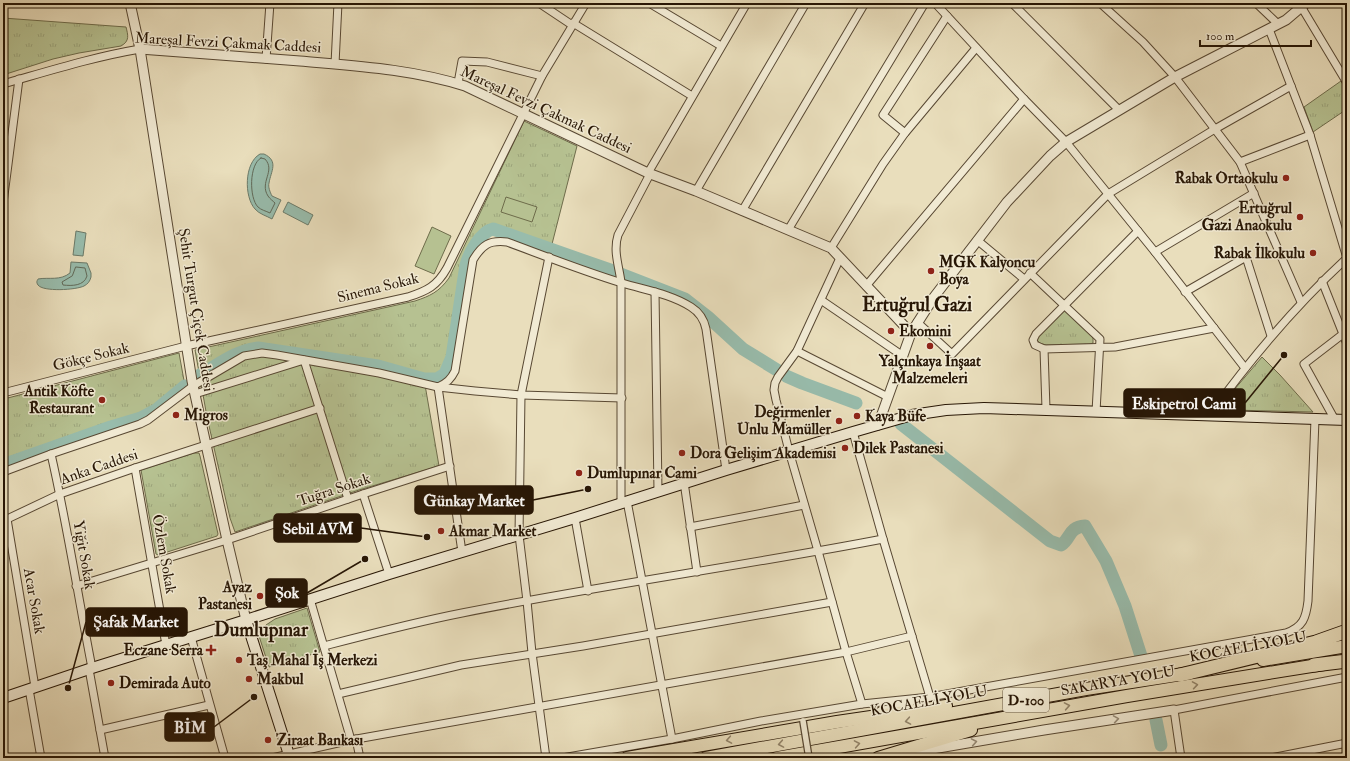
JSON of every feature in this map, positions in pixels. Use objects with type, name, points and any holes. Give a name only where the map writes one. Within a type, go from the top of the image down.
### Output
[{"type":"highway","points":[[1180,675],[1316,642],[1347,630]]},
{"type":"highway","name":"KOCAELİ YOLU","points":[[706,758],[1086,689],[1180,675],[1347,646]]},
{"type":"highway","points":[[1314,666],[1347,660]]},
{"type":"highway","name":"SAKARYA YOLU","points":[[777,758],[1127,696],[1314,666]]},
{"type":"highway","points":[[627,758],[848,720],[1086,689]]},
{"type":"highway","points":[[879,758],[1024,714]]},
{"type":"main road","points":[[3,698],[90,668],[389,574],[575,518],[684,482],[912,415],[946,410],[984,408],[1347,420]]},
{"type":"main road","points":[[246,620],[289,756]]},
{"type":"street","name":"Şehit Turgut Çiçek Caddesi","points":[[130,3],[140,49],[194,390],[246,620]]},
{"type":"street","points":[[266,59],[270,3]]},
{"type":"street","points":[[335,64],[338,3]]},
{"type":"street","points":[[539,3],[692,96]]},
{"type":"street","name":"Sinema Sokak","points":[[186,346],[402,298],[429,289],[442,277],[542,76],[586,3]]},
{"type":"street","points":[[649,3],[721,46]]},
{"type":"street","points":[[672,739],[642,581],[624,502],[621,282],[620,269],[616,256],[616,243],[618,235],[649,173],[692,96],[747,3]]},
{"type":"street","points":[[696,191],[806,3]]},
{"type":"street","points":[[742,211],[866,3]]},
{"type":"street","points":[[788,230],[925,3]]},
{"type":"street","points":[[935,3],[1066,142],[1155,252],[1245,368]]},
{"type":"street","points":[[1012,3],[1119,110]]},
{"type":"street","points":[[1100,3],[1142,42],[1175,77],[1240,162],[1301,302]]},
{"type":"street","points":[[1256,3],[1278,24]]},
{"type":"street","points":[[878,425],[910,333],[917,322],[1007,202],[1050,156],[1066,142],[1175,77],[1278,24],[1304,5],[1347,83]]},
{"type":"street","points":[[905,133],[882,115],[947,16]]},
{"type":"street","points":[[1209,416],[1271,336],[1301,302],[1347,258],[1310,135],[1269,29]]},
{"type":"street","points":[[831,248],[883,164],[905,133],[976,48]]},
{"type":"street","name":"Mareşal Fevzi Çakmak Caddesi","points":[[3,84],[71,64],[140,49],[335,64],[395,70],[440,78],[458,83],[649,173],[696,191],[831,248],[910,333]]},
{"type":"street","points":[[458,83],[462,61],[487,62],[542,76]]},
{"type":"street","points":[[3,204],[20,79]]},
{"type":"street","points":[[917,322],[952,354],[1108,194],[1215,129],[1291,86]]},
{"type":"street","points":[[866,286],[1024,99]]},
{"type":"street","points":[[1240,162],[1310,135]]},
{"type":"street","points":[[1155,252],[1254,193]]},
{"type":"street","points":[[1138,232],[1064,305],[1034,337],[1033,340],[1035,345],[1044,349],[1114,347],[1214,328]]},
{"type":"street","points":[[977,240],[1024,279]]},
{"type":"street","points":[[438,387],[450,379],[455,370],[473,260],[478,250],[486,245],[496,241],[507,242],[621,282],[678,300],[692,307],[699,314],[705,324],[726,470]]},
{"type":"street","points":[[546,758],[532,653],[519,535],[521,395],[549,257]]},
{"type":"street","points":[[1186,292],[1246,257],[1271,336]]},
{"type":"street","points":[[840,258],[797,352],[778,377],[774,390],[804,505],[862,704]]},
{"type":"street","points":[[1030,273],[1098,337],[1100,348],[1096,412]]},
{"type":"street","points":[[1322,281],[1347,344]]},
{"type":"street","points":[[655,292],[658,491]]},
{"type":"street","points":[[821,300],[903,356]]},
{"type":"street","points":[[1335,420],[1304,364],[1343,334]]},
{"type":"street","name":"Gökçe Sokak","points":[[3,393],[186,346]]},
{"type":"street","points":[[1044,349],[1046,409]]},
{"type":"street","points":[[797,352],[888,397]]},
{"type":"street","points":[[3,472],[140,424],[194,390],[234,361],[252,354],[262,353],[277,355],[379,372],[438,387],[475,392],[622,398]]},
{"type":"street","points":[[194,390],[304,360]]},
{"type":"street","points":[[304,360],[348,499]]},
{"type":"street","points":[[438,387],[462,552]]},
{"type":"street","name":"Anka Caddesi","points":[[5,520],[60,494],[320,408]]},
{"type":"street","points":[[562,758],[862,704],[930,697],[1286,633],[1296,629],[1305,618],[1308,601],[1315,419]]},
{"type":"street","points":[[853,432],[930,697]]},
{"type":"street","name":"Yiğit Sokak","points":[[51,454],[60,494],[105,758]]},
{"type":"street","name":"Tuğra Sokak","points":[[76,586],[227,540],[450,466]]},
{"type":"street","name":"Özlem Sokak","points":[[135,468],[166,645]]},
{"type":"street","points":[[684,482],[697,572]]},
{"type":"street","points":[[363,494],[389,574]]},
{"type":"street","points":[[690,526],[804,505]]},
{"type":"street","points":[[575,518],[588,591]]},
{"type":"street","name":"Acar Sokak","points":[[5,520],[32,688],[41,758]]},
{"type":"street","points":[[324,646],[423,622],[527,601],[883,539]]},
{"type":"street","points":[[310,599],[338,694],[360,758]]},
{"type":"street","points":[[338,694],[454,666],[575,647],[832,602]]},
{"type":"street","points":[[272,758],[289,756],[354,740],[846,652],[912,636]]},
{"type":"street","points":[[191,637],[225,758]]},
{"type":"street","points":[[879,758],[1174,710],[1347,677]]},
{"type":"street","points":[[848,720],[930,697]]},
{"type":"street","points":[[100,730],[209,705]]},
{"type":"street","points":[[1174,710],[1181,758]]},
{"type":"street","points":[[803,721],[809,758]]},
{"type":"street","points":[[1271,758],[1298,755],[1347,743]]},
{"type":"green space","points":[[3,18],[126,27],[128,38],[121,46],[53,59],[3,75]]},
{"type":"green space","points":[[1341,81],[1347,92],[1347,109],[1313,132],[1304,107]]},
{"type":"green space","points":[[524,121],[577,146],[551,248],[493,229],[484,234],[470,255],[466,265],[452,357],[448,368],[444,375],[440,377],[424,379],[439,466],[359,490],[235,532],[230,518],[207,417],[195,350],[415,301],[434,293],[442,287],[449,278]]},
{"type":"green space","points":[[506,197],[537,207],[532,222],[501,212]]},
{"type":"green space","points":[[432,227],[451,236],[434,274],[415,266]]},
{"type":"green space","points":[[1065,310],[1093,338],[1093,343],[1046,345],[1037,340],[1038,337]]},
{"type":"green space","points":[[179,353],[185,386],[156,410],[141,418],[3,465],[4,399]]},
{"type":"green space","points":[[1262,357],[1313,412],[1228,409],[1226,402],[1228,397]]},
{"type":"green space","points":[[194,453],[199,453],[200,456],[218,534],[217,536],[158,555],[156,554],[141,470]]},
{"type":"green space","points":[[307,608],[320,652],[269,667],[259,636],[266,625],[275,619]]},
{"type":"water","points":[[260,154],[264,154],[269,157],[273,163],[269,190],[272,196],[281,200],[272,219],[257,211],[251,204],[249,197],[247,180],[248,172],[255,158]]},
{"type":"water","points":[[288,202],[313,215],[308,225],[283,212]]},
{"type":"water","points":[[76,231],[86,233],[83,256],[73,255]]},
{"type":"water","points":[[71,262],[87,263],[91,273],[89,282],[74,289],[60,290],[46,289],[38,285],[38,279],[58,278],[70,273]]},
{"type":"waterway","points":[[200,375],[235,355],[250,349],[258,348],[378,366],[424,379],[437,379],[445,374],[452,357],[467,260],[472,250],[484,234],[493,229],[613,271],[685,299],[708,317],[743,349],[777,370]]},
{"type":"waterway","points":[[786,376],[856,403]]},
{"type":"waterway","points":[[3,465],[141,418],[156,410],[185,386]]},
{"type":"waterway","points":[[901,424],[1050,541],[1061,545],[1075,529],[1085,526],[1106,561],[1125,606],[1141,656]]},
{"type":"waterway","points":[[1156,720],[1161,745]]},
{"type":"place","name":"Rabak Ortaokulu","points":[[1286,178]]},
{"type":"place","name":"Ertuğrul Gazi Anaokulu","points":[[1300,217]]},
{"type":"place","name":"Rabak İlkokulu","points":[[1313,253]]},
{"type":"place","name":"MGK Kalyoncu Boya","points":[[931,271]]},
{"type":"place","name":"Ekomini","points":[[891,331]]},
{"type":"place","name":"Yalçınkaya İnşaat Malzemeleri","points":[[930,346]]},
{"type":"place","name":"Eskipetrol Cami","points":[[1284,355]]},
{"type":"place","name":"Antik Köfte Restaurant","points":[[102,400]]},
{"type":"place","name":"Migros","points":[[176,415]]},
{"type":"place","name":"Kaya Büfe","points":[[857,416]]},
{"type":"place","name":"Değirmenler Unlu Mamüller","points":[[839,421]]},
{"type":"place","name":"Dilek Pastanesi","points":[[845,448]]},
{"type":"place","name":"Dora Gelişim Akademisi","points":[[682,453]]},
{"type":"place","name":"Dumlupınar Cami","points":[[579,473]]},
{"type":"place","name":"Günkay Market","points":[[588,489]]},
{"type":"place","name":"Akmar Market","points":[[441,531]]},
{"type":"place","name":"Sebil AVM","points":[[427,537]]},
{"type":"place","name":"Şok","points":[[365,559]]},
{"type":"place","name":"Ayaz Pastanesi","points":[[260,596]]},
{"type":"place","name":"Eczane Serra","points":[[211,650]]},
{"type":"place","name":"Taş Mahal İş Merkezi","points":[[239,660]]},
{"type":"place","name":"Makbul","points":[[249,679]]},
{"type":"place","name":"Demirada Auto","points":[[111,683]]},
{"type":"place","name":"Şafak Market","points":[[68,688]]},
{"type":"place","name":"BİM","points":[[254,697]]},
{"type":"place","name":"Ziraat Bankası","points":[[268,740]]},
{"type":"district","name":"Ertuğrul Gazi","points":[[917,305]]},
{"type":"district","name":"Dumlupınar","points":[[261,630]]}]
